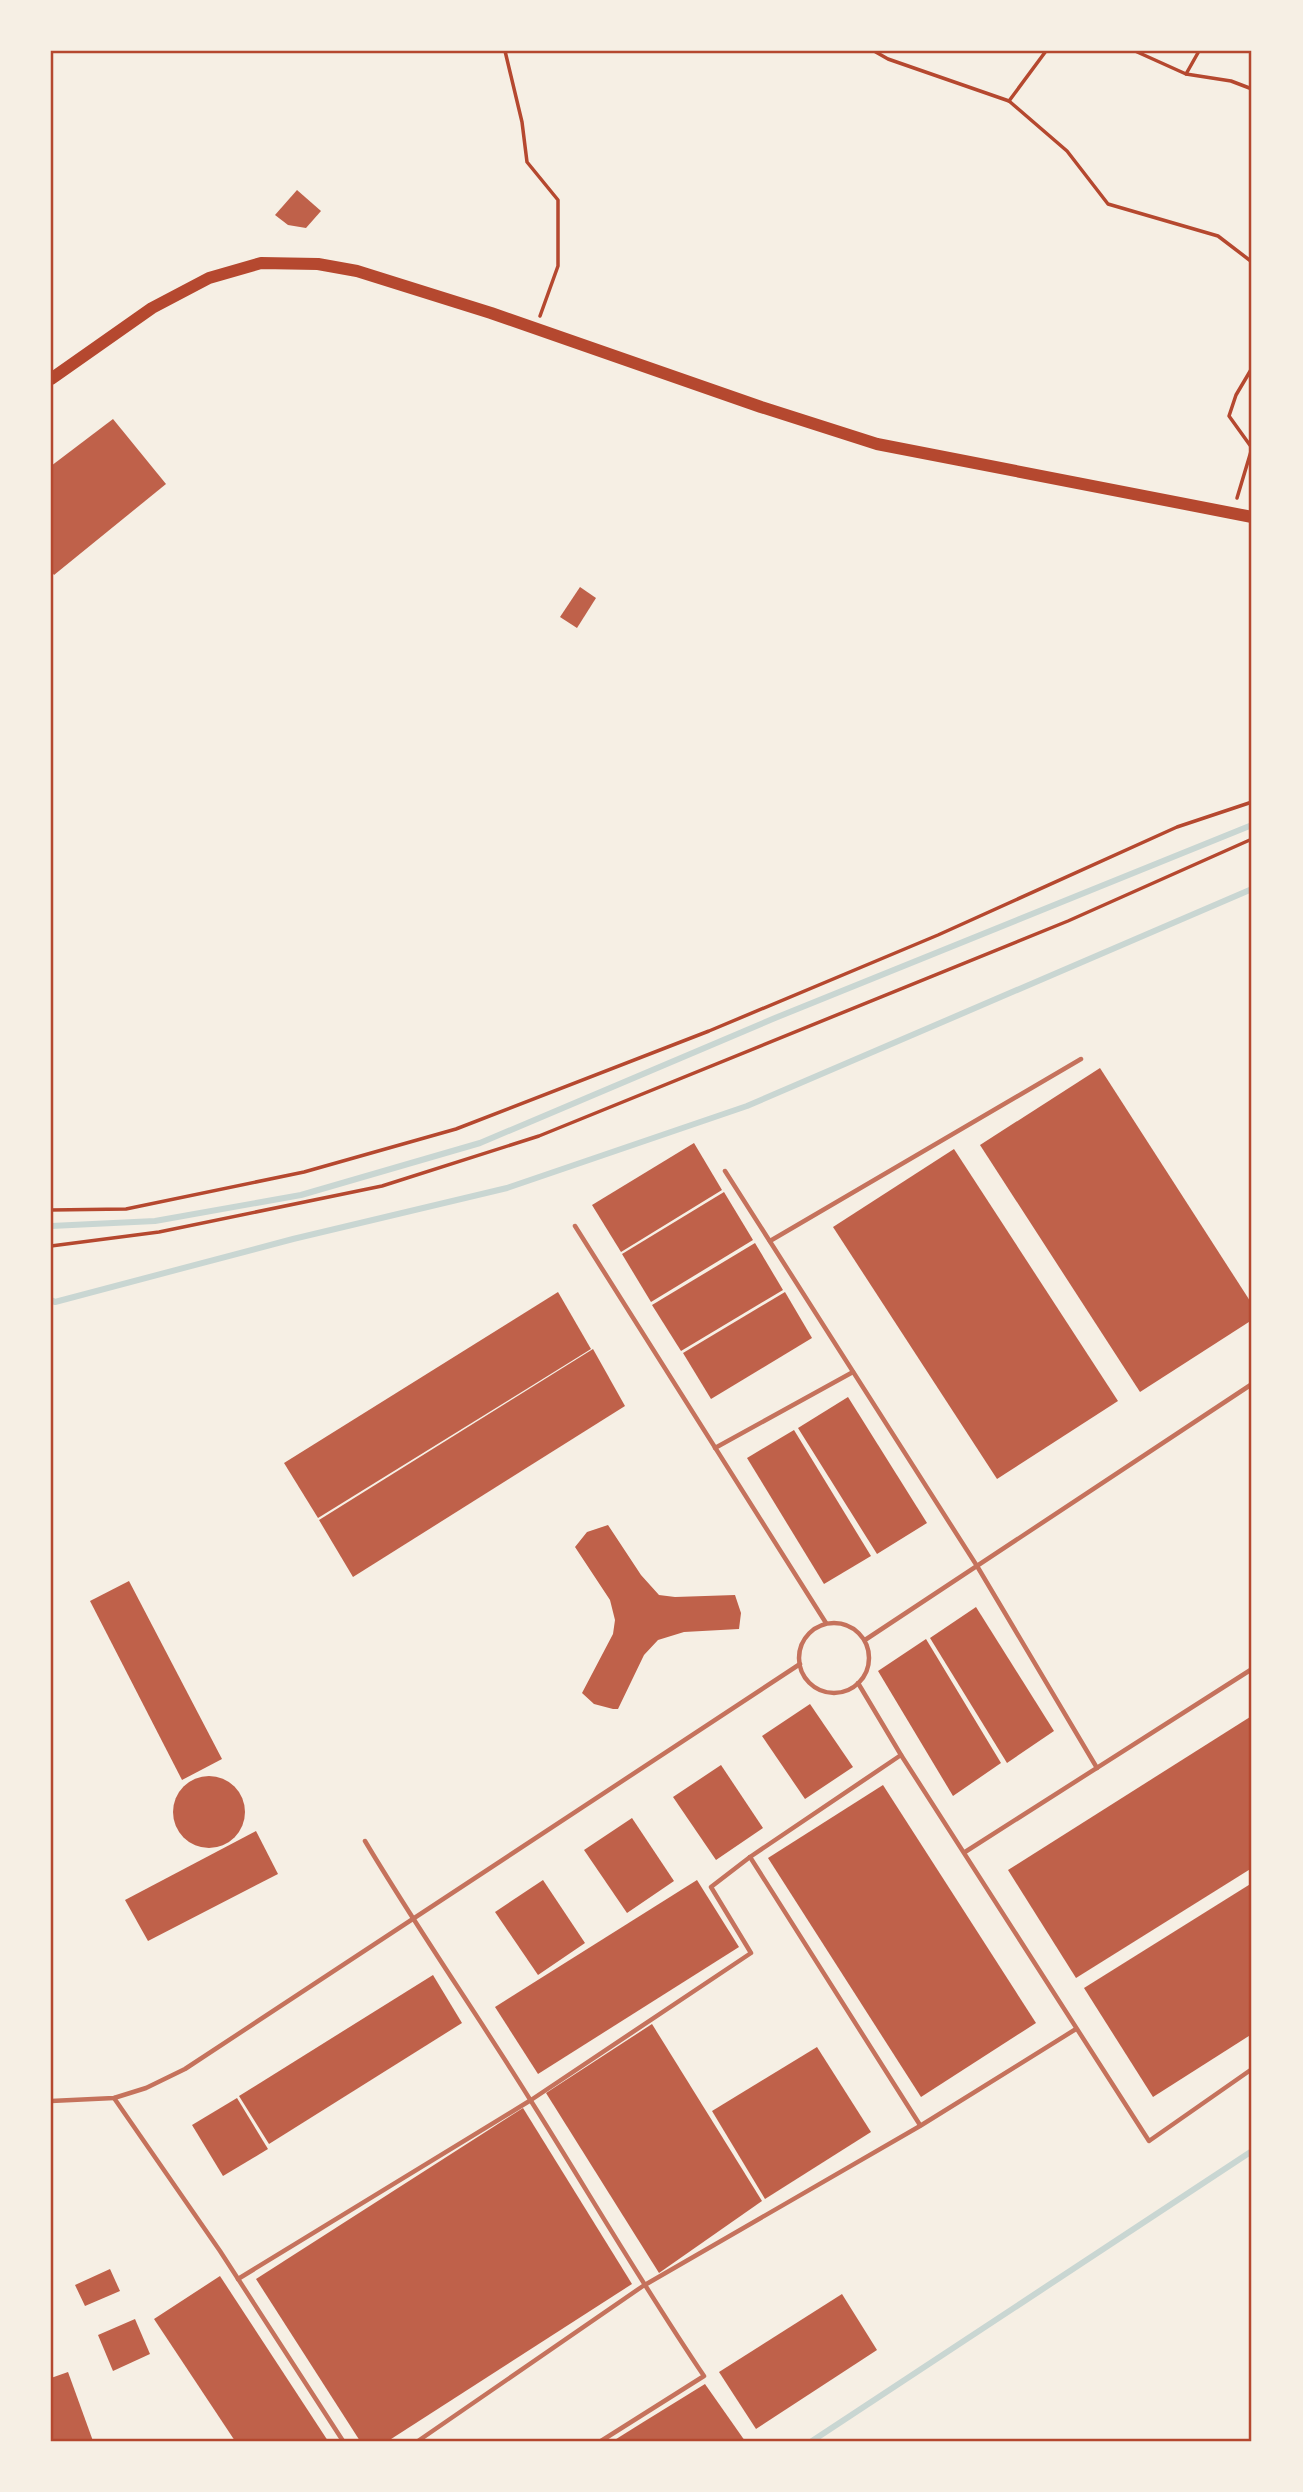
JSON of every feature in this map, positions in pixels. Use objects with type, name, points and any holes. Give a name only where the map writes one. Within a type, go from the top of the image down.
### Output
[{"type":"main road","points":[[51,379],[107,337],[182,290],[234,269],[289,261],[357,271],[877,444],[1252,517]]},
{"type":"lane","points":[[770,1241],[1081,1059]]},
{"type":"lane","points":[[725,1171],[977,1566],[1097,1768]]},
{"type":"lane","points":[[575,1226],[826,1623]]},
{"type":"lane","points":[[715,1448],[853,1372]]},
{"type":"lane","points":[[865,1640],[1252,1384]]},
{"type":"lane","points":[[826,1623],[846,1625],[865,1640],[869,1664],[858,1683],[842,1692],[819,1689],[809,1683],[800,1664],[803,1640],[814,1628],[826,1623]]},
{"type":"lane","points":[[51,2101],[114,2098],[146,2088],[185,2069],[800,1664]]},
{"type":"lane","points":[[965,1852],[1252,1669]]},
{"type":"lane","points":[[858,1683],[901,1755],[1149,2141],[1252,2069]]},
{"type":"lane","points":[[238,2279],[531,2100],[751,1953],[711,1887],[750,1857],[901,1755]]},
{"type":"lane","points":[[365,1841],[411,1918],[531,2100],[643,2286],[704,2376],[601,2441]]},
{"type":"lane","points":[[750,1857],[920,2126]]},
{"type":"lane","points":[[418,2441],[643,2286],[920,2126],[1076,2028]]},
{"type":"lane","points":[[114,2098],[238,2279],[343,2441]]},
{"type":"path","points":[[505,51],[522,122],[527,162],[558,200],[558,266],[535,329]]},
{"type":"path","points":[[874,51],[888,59],[1009,101],[1067,151],[1108,204],[1218,236],[1252,262]]},
{"type":"path","points":[[1009,101],[1046,51]]},
{"type":"path","points":[[1135,51],[1186,74],[1231,81],[1252,89]]},
{"type":"path","points":[[1186,74],[1199,51]]},
{"type":"path","points":[[1233,514],[1252,448],[1229,416],[1236,395],[1252,368]]},
{"type":"path","points":[[51,1210],[125,1209],[304,1172],[456,1129],[734,1020],[938,935],[1177,827],[1252,802]]},
{"type":"path","points":[[51,1246],[159,1232],[382,1186],[539,1136],[1068,921],[1252,839]]},
{"type":"building","points":[[297,190],[321,211],[306,228],[288,225],[275,215]]},
{"type":"building","points":[[113,419],[166,484],[54,575],[51,571],[51,466]]},
{"type":"building","points":[[580,587],[596,598],[577,628],[560,617]]},
{"type":"building","points":[[1100,1068],[1252,1304],[1252,1320],[1140,1392],[980,1145]]},
{"type":"building","points":[[694,1143],[722,1190],[621,1252],[592,1205]]},
{"type":"building","points":[[954,1149],[1118,1401],[997,1479],[833,1227]]},
{"type":"building","points":[[724,1192],[753,1240],[651,1302],[622,1254]]},
{"type":"building","points":[[755,1243],[783,1290],[681,1351],[652,1305]]},
{"type":"building","points":[[558,1292],[591,1349],[318,1518],[284,1463]]},
{"type":"building","points":[[785,1292],[812,1338],[711,1399],[683,1353]]},
{"type":"building","points":[[593,1349],[625,1406],[353,1577],[319,1520]]},
{"type":"building","points":[[848,1397],[927,1523],[877,1554],[798,1428]]},
{"type":"building","points":[[794,1430],[871,1556],[824,1584],[747,1458]]},
{"type":"building","points":[[608,1525],[641,1575],[659,1595],[735,1595],[741,1613],[739,1629],[684,1632],[658,1640],[644,1655],[618,1709],[594,1704],[582,1693],[613,1634],[615,1620],[610,1600],[575,1547],[587,1532]]},
{"type":"building","points":[[129,1581],[222,1759],[182,1780],[90,1601]]},
{"type":"building","points":[[976,1607],[1054,1731],[1007,1763],[930,1638]]},
{"type":"building","points":[[926,1639],[1001,1763],[953,1796],[878,1671]]},
{"type":"building","points":[[810,1704],[853,1767],[805,1799],[762,1736]]},
{"type":"building","points":[[1250,1717],[1252,1868],[1076,1978],[1008,1870]]},
{"type":"building","points":[[721,1765],[763,1828],[716,1860],[673,1797]]},
{"type":"building","points":[[209,1776],[229,1782],[239,1792],[245,1812],[239,1832],[229,1842],[209,1848],[189,1842],[179,1832],[173,1812],[179,1792],[189,1782]]},
{"type":"building","points":[[883,1785],[1036,2023],[921,2097],[768,1858]]},
{"type":"building","points":[[632,1818],[674,1881],[627,1913],[584,1850]]},
{"type":"building","points":[[256,1831],[278,1874],[148,1941],[125,1900]]},
{"type":"building","points":[[543,1880],[585,1943],[538,1975],[495,1912]]},
{"type":"building","points":[[697,1880],[739,1947],[538,2074],[495,2007]]},
{"type":"building","points":[[1252,1883],[1252,2034],[1153,2097],[1084,1988]]},
{"type":"building","points":[[433,1975],[462,2023],[269,2144],[239,2096]]},
{"type":"building","points":[[652,2024],[762,2201],[659,2273],[546,2093]]},
{"type":"building","points":[[817,2047],[871,2132],[765,2199],[712,2111]]},
{"type":"building","points":[[237,2098],[268,2149],[223,2176],[192,2125]]},
{"type":"building","points":[[523,2108],[632,2284],[388,2441],[360,2441],[256,2279]]},
{"type":"building","points":[[110,2269],[120,2291],[85,2306],[75,2285]]},
{"type":"building","points":[[220,2276],[328,2441],[235,2441],[154,2319]]},
{"type":"building","points":[[842,2294],[877,2350],[756,2429],[719,2372]]},
{"type":"building","points":[[135,2319],[150,2354],[113,2371],[98,2335]]},
{"type":"building","points":[[68,2372],[93,2441],[51,2441],[51,2378]]},
{"type":"building","points":[[705,2384],[745,2441],[613,2441],[645,2421]]},
{"type":"waterway","points":[[51,1226],[155,1221],[301,1195],[480,1143],[775,1018],[1252,825]]},
{"type":"waterway","points":[[51,1300],[55,1302],[293,1239],[507,1188],[747,1106],[1252,889]]},
{"type":"waterway","points":[[812,2441],[1252,2151]]}]
